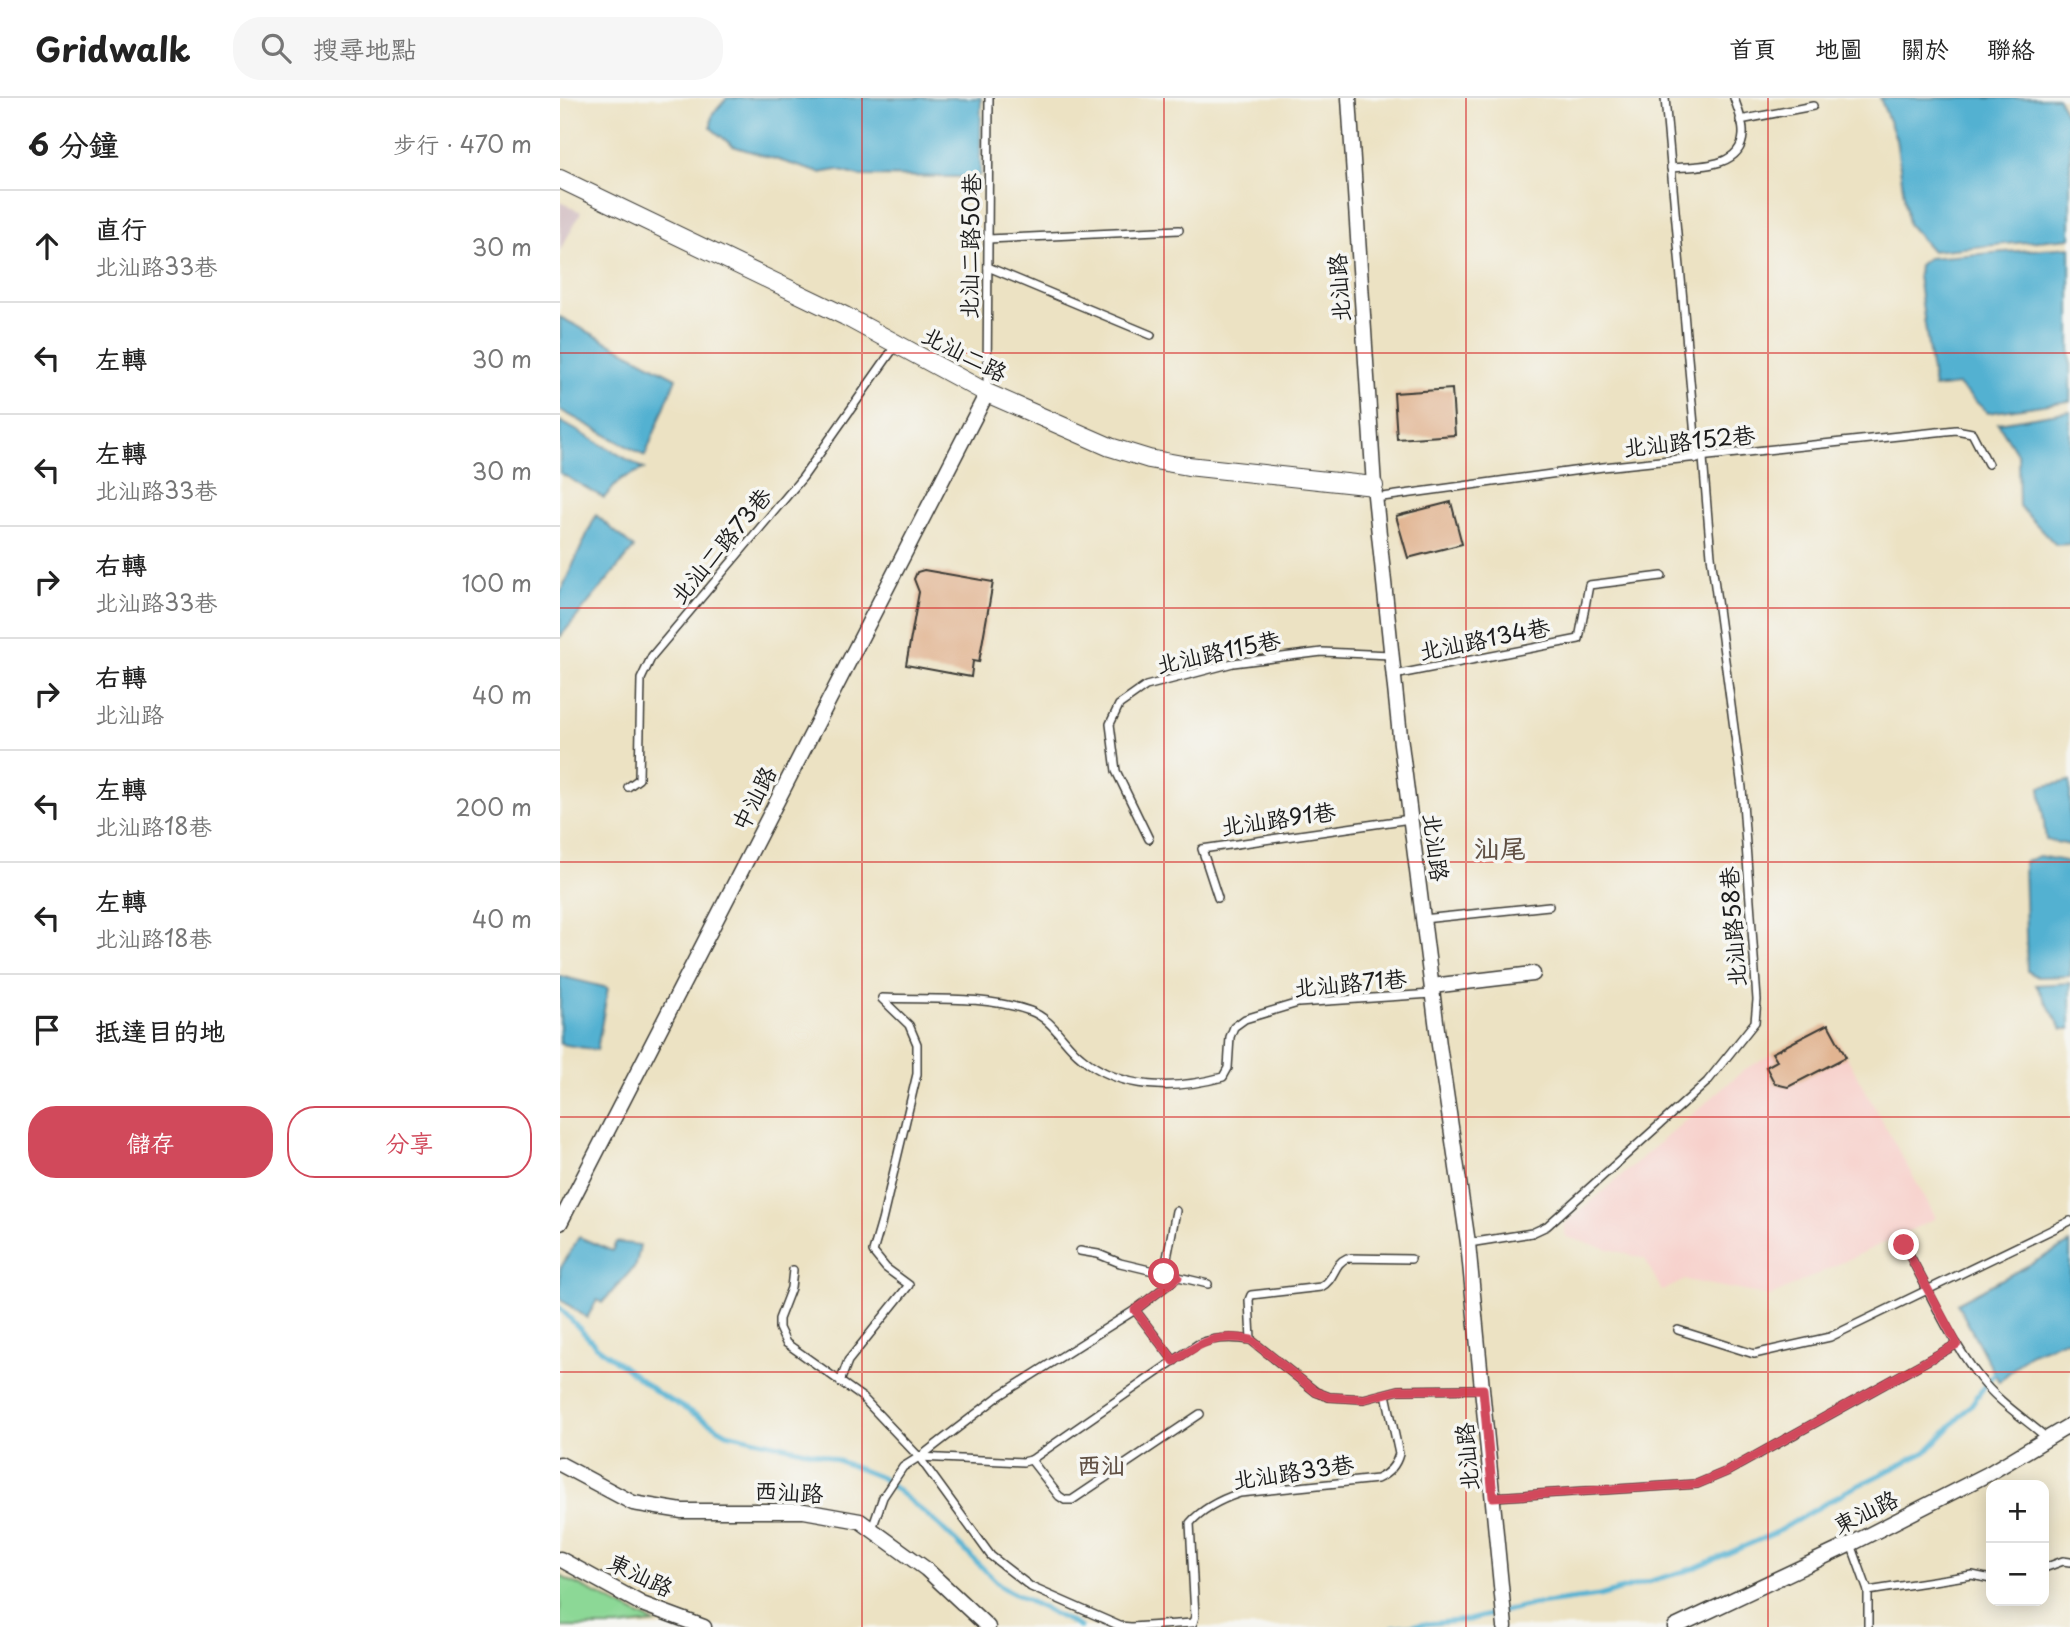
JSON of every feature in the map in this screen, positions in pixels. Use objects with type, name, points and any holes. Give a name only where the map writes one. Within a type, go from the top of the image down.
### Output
[{"type":"street","name":"北汕路","points":[[1349,98],[1375,492],[1391,655],[1432,990],[1468,1243],[1505,1627]]},
{"type":"street","name":"北汕二路","points":[[560,179],[845,316],[987,394],[1110,447],[1149,459],[1375,492]]},
{"type":"street","name":"中汕路","points":[[560,1223],[987,394]]},
{"type":"street","points":[[1432,990],[1533,974]]},
{"type":"street","name":"東汕路","points":[[1675,1627],[1851,1544],[1988,1474],[2070,1425]]},
{"type":"street","name":"西汕路","points":[[560,1464],[634,1503],[682,1511],[804,1511],[860,1521],[926,1569],[987,1627]]},
{"type":"street","name":"東汕路","points":[[560,1559],[642,1604],[704,1627]]},
{"type":"lane","name":"北汕二路50巷","points":[[987,394],[989,98]]},
{"type":"lane","name":"北汕路58巷","points":[[1468,1243],[1532,1233],[1547,1226],[1707,1082],[1755,1022],[1757,1000],[1742,788],[1700,458],[1665,98]]},
{"type":"lane","points":[[1671,168],[1717,164],[1734,155],[1742,146],[1744,133],[1734,98]]},
{"type":"lane","points":[[1740,120],[1813,106]]},
{"type":"lane","points":[[988,239],[1180,230]]},
{"type":"lane","points":[[988,267],[1152,335]]},
{"type":"lane","name":"北汕二路73巷","points":[[628,787],[639,779],[641,679],[652,656],[803,477],[897,345]]},
{"type":"lane","name":"北汕路152巷","points":[[1375,492],[1965,430],[1972,433],[1988,464]]},
{"type":"lane","name":"北汕路134巷","points":[[1394,675],[1578,639],[1589,584],[1662,576]]},
{"type":"lane","name":"北汕路115巷","points":[[1149,839],[1116,771],[1110,724],[1119,705],[1146,686],[1233,663],[1322,652],[1391,655]]},
{"type":"lane","name":"北汕路91巷","points":[[1218,898],[1202,849],[1410,819]]},
{"type":"lane","points":[[1423,919],[1549,906]]},
{"type":"lane","name":"北汕路71巷","points":[[840,1382],[848,1361],[909,1285],[886,1268],[873,1252],[883,1221],[917,1074],[917,1044],[909,1025],[882,998],[981,1001],[1031,1011],[1048,1020],[1081,1058],[1112,1077],[1148,1086],[1199,1083],[1223,1077],[1228,1068],[1230,1037],[1234,1027],[1245,1019],[1298,1003],[1432,990]]},
{"type":"lane","points":[[1164,1274],[1176,1211]]},
{"type":"lane","points":[[1678,1330],[1754,1354],[1830,1337],[2070,1221]]},
{"type":"lane","points":[[1904,1245],[1957,1344],[1979,1378],[2048,1439]]},
{"type":"lane","points":[[1080,1251],[1208,1284]]},
{"type":"lane","points":[[1251,1340],[1251,1295],[1321,1287],[1331,1281],[1339,1263],[1347,1258],[1411,1259]]},
{"type":"lane","name":"北汕路33巷","points":[[793,1270],[791,1287],[779,1319],[779,1328],[786,1343],[862,1397],[919,1457],[991,1556],[1031,1587],[1120,1626],[1193,1623],[1195,1616],[1189,1532],[1190,1524],[1196,1516],[1240,1493],[1377,1479],[1384,1476],[1397,1463],[1399,1454],[1386,1394]]},
{"type":"lane","points":[[872,1530],[883,1497],[903,1467],[999,1396],[1135,1310],[1178,1277]]},
{"type":"lane","points":[[1135,1310],[1174,1361]]},
{"type":"lane","points":[[919,1457],[1023,1462],[1031,1460],[1198,1344],[1208,1340],[1251,1340],[1316,1392],[1329,1397],[1364,1399],[1399,1390],[1483,1389]]},
{"type":"lane","points":[[1493,1497],[1697,1484],[1728,1471],[1957,1344]]},
{"type":"lane","points":[[1031,1460],[1059,1496],[1072,1500],[1200,1414]]},
{"type":"lane","points":[[1851,1544],[1868,1591],[1868,1627]]},
{"type":"lane","points":[[2049,1566],[2063,1561],[2070,1562]]},
{"type":"lane","points":[[1868,1591],[1972,1574],[1986,1578]]},
{"type":"shaded area","points":[[560,202],[581,212],[560,251]]},
{"type":"shaded area","points":[[1829,1025],[1936,1218],[1771,1296],[1685,1280],[1662,1291],[1645,1259],[1566,1237],[1564,1225],[1745,1069]]},
{"type":"green space","points":[[560,1576],[655,1623],[618,1627],[560,1627]]},
{"type":"water","points":[[727,98],[981,98],[980,175],[859,176],[837,170],[820,173],[733,146],[711,128],[712,115]]},
{"type":"water","points":[[1880,98],[2058,98],[2070,121],[2070,238],[1932,251],[1908,224],[1896,139]]},
{"type":"water","points":[[2070,247],[2070,401],[1988,413],[1958,385],[1934,388],[1918,276],[1919,265],[1928,258]]},
{"type":"water","points":[[560,317],[676,378],[645,456],[560,410]]},
{"type":"water","points":[[2070,411],[2070,544],[2056,545],[2019,506],[2018,455],[1998,423]]},
{"type":"water","points":[[560,421],[644,469],[621,479],[604,498],[560,473]]},
{"type":"water","points":[[596,515],[634,548],[560,637],[560,593]]},
{"type":"water","points":[[2070,781],[2070,845],[2046,840],[2040,787]]},
{"type":"water","points":[[2039,856],[2070,862],[2070,976],[2038,977],[2027,971],[2024,862]]},
{"type":"water","points":[[560,976],[608,988],[597,1050],[560,1044]]},
{"type":"water","points":[[2070,983],[2070,1029],[2062,1029],[2036,985]]},
{"type":"water","points":[[579,1237],[612,1251],[616,1242],[640,1245],[636,1265],[602,1303],[597,1300],[587,1318],[560,1299],[560,1269]]},
{"type":"water","points":[[2070,1243],[2070,1341],[2065,1340],[2029,1354],[1999,1382],[1957,1303]]},
{"type":"building","points":[[1452,389],[1455,435],[1397,439],[1394,393]]},
{"type":"building","points":[[1451,502],[1462,544],[1408,558],[1396,516]]},
{"type":"building","points":[[924,570],[993,582],[979,662],[973,661],[971,677],[906,665],[919,592],[914,579],[917,572]]},
{"type":"building","points":[[1828,1024],[1846,1057],[1788,1087],[1775,1084],[1766,1067],[1777,1061],[1772,1053]]},
{"type":"waterway","points":[[560,1308],[596,1346],[658,1393],[727,1433],[824,1455],[882,1478],[938,1524],[1003,1588],[1080,1627]]},
{"type":"waterway","points":[[1393,1627],[1468,1620],[1530,1605],[1599,1596],[1692,1569],[1775,1533],[1843,1493],[1926,1452],[1971,1405],[1994,1373]]},
{"type":"district","name":"汕尾","points":[[1500,847]]},
{"type":"district","name":"西汕","points":[[1101,1464]]},
{"type":"route","points":[[1164,1274],[1178,1277],[1135,1310],[1174,1361],[1208,1340],[1240,1338],[1251,1340],[1316,1392],[1329,1397],[1364,1399],[1399,1390],[1483,1389],[1493,1497],[1697,1484],[1728,1471],[1957,1344],[1904,1245]]}]
